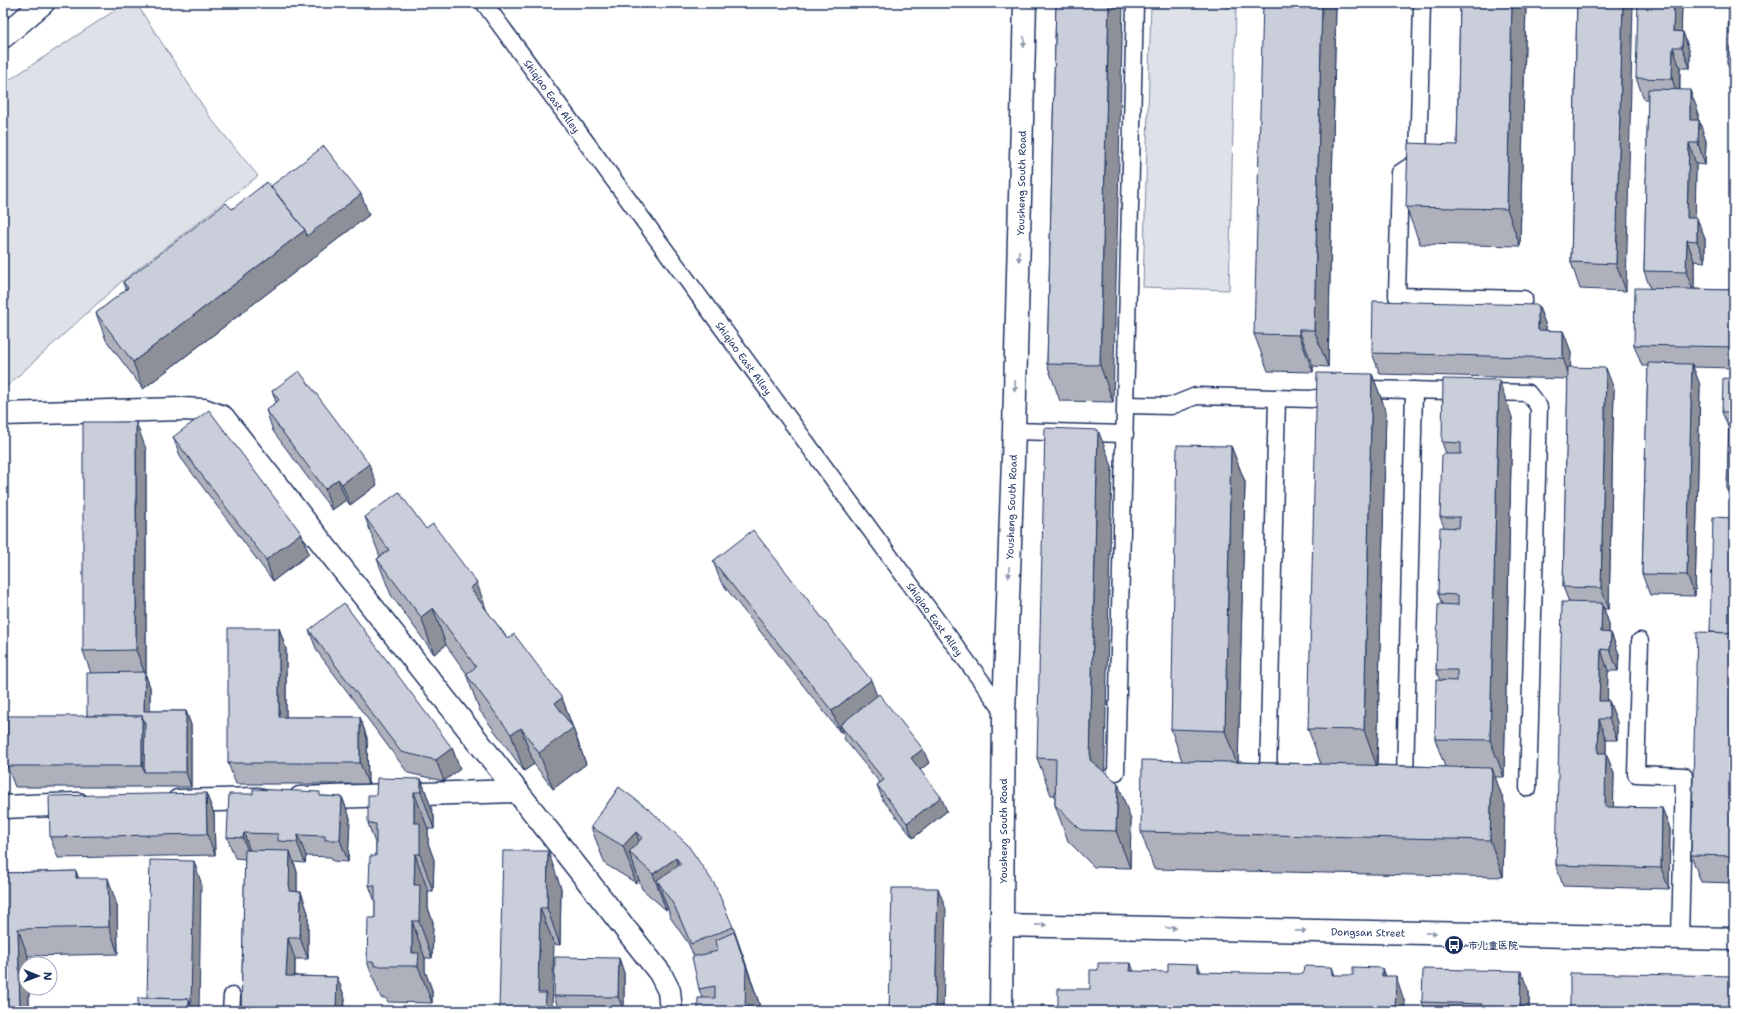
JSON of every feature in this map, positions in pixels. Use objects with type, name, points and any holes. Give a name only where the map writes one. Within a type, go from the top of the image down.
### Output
[{"type":"street","points":[[3,37],[42,3]]},
{"type":"street","points":[[3,43],[55,3]]},
{"type":"street","name":"Yousheng South Road","points":[[1000,1011],[1004,712],[1014,431],[1025,3]]},
{"type":"street","points":[[3,414],[181,408],[204,410],[224,417],[660,973],[670,991],[670,1011]]},
{"type":"street","points":[[161,802],[517,791]]},
{"type":"street","points":[[3,806],[98,804]]},
{"type":"street","name":"Dongsan Street","points":[[1002,925],[1734,939]]},
{"type":"lane","name":"Shiqiao East Alley","points":[[484,3],[1004,712]]},
{"type":"lane","points":[[1116,772],[1135,3]]},
{"type":"lane","points":[[1422,3],[1418,161],[1400,173],[1397,296],[1524,299]]},
{"type":"lane","points":[[1126,405],[1171,406],[1196,396],[1311,400],[1369,389],[1528,393],[1539,407],[1528,788]]},
{"type":"lane","points":[[1405,778],[1414,390]]},
{"type":"lane","points":[[1268,777],[1277,398]]},
{"type":"lane","points":[[1014,431],[1125,434]]},
{"type":"lane","points":[[1640,641],[1636,774],[1684,776],[1680,938]]},
{"type":"shaded area","points":[[126,3],[136,3],[212,120],[258,176],[121,282],[5,388],[3,388],[3,84]]},
{"type":"shaded area","points":[[1151,3],[1225,3],[1225,7],[1236,8],[1229,290],[1143,287]]},
{"type":"building","points":[[1056,3],[1109,3],[1100,365],[1047,364]]},
{"type":"building","points":[[1263,3],[1322,3],[1314,330],[1299,330],[1299,335],[1254,334]]},
{"type":"building","points":[[1460,3],[1512,3],[1507,209],[1406,207],[1408,143],[1457,145]]},
{"type":"building","points":[[1577,3],[1623,3],[1616,264],[1571,262]]},
{"type":"building","points":[[1638,3],[1674,3],[1673,31],[1683,32],[1682,47],[1673,47],[1672,79],[1636,78]]},
{"type":"building","points":[[1729,3],[1734,3],[1734,63],[1727,63]]},
{"type":"building","points":[[1648,89],[1690,90],[1690,120],[1699,120],[1698,143],[1689,143],[1687,218],[1697,218],[1697,241],[1687,240],[1686,272],[1644,271]]},
{"type":"building","points":[[324,146],[361,194],[307,236],[305,230],[271,186]]},
{"type":"building","points":[[267,182],[305,230],[133,362],[96,313],[128,288],[123,282],[226,203],[232,209]]},
{"type":"building","points":[[1635,288],[1734,290],[1734,347],[1634,345]]},
{"type":"building","points":[[1373,301],[1538,305],[1538,330],[1563,331],[1563,358],[1372,353]]},
{"type":"building","points":[[1648,363],[1692,364],[1687,575],[1642,574]]},
{"type":"building","points":[[1568,367],[1606,368],[1601,588],[1563,587]]},
{"type":"building","points":[[299,371],[369,464],[342,484],[338,479],[325,489],[266,410],[279,400],[272,391]]},
{"type":"building","points":[[1317,373],[1372,374],[1364,730],[1308,729]]},
{"type":"building","points":[[1723,378],[1734,379],[1734,490],[1727,490],[1729,412],[1722,412]]},
{"type":"building","points":[[1443,379],[1499,380],[1490,740],[1435,739],[1436,680],[1457,681],[1457,670],[1436,670],[1438,604],[1458,605],[1458,595],[1438,594],[1440,527],[1459,528],[1460,517],[1440,517],[1442,454],[1461,454],[1461,443],[1442,442]]},
{"type":"building","points":[[209,410],[301,533],[266,560],[173,437]]},
{"type":"building","points":[[83,422],[136,422],[136,650],[83,651]]},
{"type":"building","points":[[1045,428],[1098,430],[1090,760],[1118,783],[1116,831],[1081,830],[1055,805],[1056,759],[1037,758]]},
{"type":"building","points":[[1177,445],[1231,446],[1225,731],[1171,729]]},
{"type":"building","points":[[399,492],[426,529],[433,524],[477,583],[470,588],[508,639],[514,634],[562,698],[555,703],[573,728],[539,753],[521,728],[511,734],[466,674],[476,667],[433,608],[421,617],[377,559],[389,550],[365,517]]},
{"type":"building","points":[[1713,517],[1734,518],[1734,633],[1710,632]]},
{"type":"building","points":[[753,530],[871,680],[832,711],[713,561]]},
{"type":"building","points":[[1562,602],[1602,603],[1601,632],[1611,633],[1610,650],[1601,649],[1599,701],[1609,701],[1609,719],[1599,719],[1598,753],[1606,753],[1605,807],[1662,808],[1661,868],[1556,865]]},
{"type":"building","points":[[344,603],[452,748],[436,760],[401,752],[309,630]]},
{"type":"building","points":[[228,628],[279,628],[279,717],[360,717],[360,763],[228,763]]},
{"type":"building","points":[[1697,632],[1734,633],[1734,856],[1691,855]]},
{"type":"building","points":[[145,672],[144,711],[186,711],[186,772],[144,772],[145,723],[142,716],[87,716],[87,673]]},
{"type":"building","points":[[879,694],[923,749],[911,758],[941,797],[907,823],[877,785],[884,780],[840,725]]},
{"type":"building","points":[[7,716],[142,716],[142,766],[7,766]]},
{"type":"building","points":[[1142,760],[1492,768],[1490,840],[1141,832]]},
{"type":"building","points":[[377,778],[421,779],[421,792],[414,792],[414,823],[420,823],[420,854],[415,854],[414,885],[420,885],[419,921],[412,921],[412,953],[419,953],[418,966],[374,966],[374,962],[367,962],[368,918],[375,918],[375,886],[369,885],[370,856],[376,856],[376,824],[368,823],[368,795],[376,795]]},
{"type":"building","points":[[619,787],[651,811],[687,844],[715,885],[733,927],[691,944],[675,907],[657,880],[681,864],[676,858],[653,874],[629,852],[642,838],[636,832],[623,846],[591,827]]},
{"type":"building","points":[[253,789],[320,792],[320,796],[342,797],[340,840],[325,840],[325,836],[298,835],[297,842],[278,841],[278,834],[244,833],[243,838],[227,837],[229,794],[253,794]]},
{"type":"building","points":[[206,793],[207,834],[50,837],[49,796]]},
{"type":"building","points":[[245,850],[290,851],[289,891],[301,892],[300,938],[288,938],[286,976],[337,977],[336,1011],[241,1011]]},
{"type":"building","points":[[503,851],[548,851],[547,908],[540,908],[538,993],[546,993],[545,1011],[499,1011]]},
{"type":"building","points":[[150,860],[194,861],[191,1005],[189,999],[147,998]]},
{"type":"building","points":[[76,871],[76,878],[108,878],[109,927],[18,929],[18,996],[20,996],[20,1011],[3,1011],[3,873]]},
{"type":"building","points":[[892,888],[938,888],[935,1011],[889,1011]]},
{"type":"building","points":[[734,932],[746,967],[745,1011],[698,1011],[698,998],[715,998],[715,986],[699,989],[692,957],[718,951],[716,940]]},
{"type":"building","points":[[555,957],[619,958],[618,997],[554,996]]},
{"type":"building","points":[[1098,963],[1131,963],[1130,971],[1168,972],[1168,963],[1198,964],[1198,972],[1303,974],[1304,966],[1332,967],[1332,975],[1353,975],[1353,967],[1382,968],[1382,976],[1396,976],[1395,1011],[1041,1011],[1041,1005],[1058,1006],[1058,989],[1090,989],[1090,970],[1098,970]]},
{"type":"building","points":[[1423,969],[1521,971],[1520,1011],[1481,1011],[1482,1004],[1422,1002]]},
{"type":"building","points":[[1570,973],[1734,976],[1734,1011],[1570,1011]]},
{"type":"building","points":[[138,998],[189,999],[189,1011],[138,1011]]},
{"type":"place","name":"市儿童医院","points":[[1454,945]]}]
